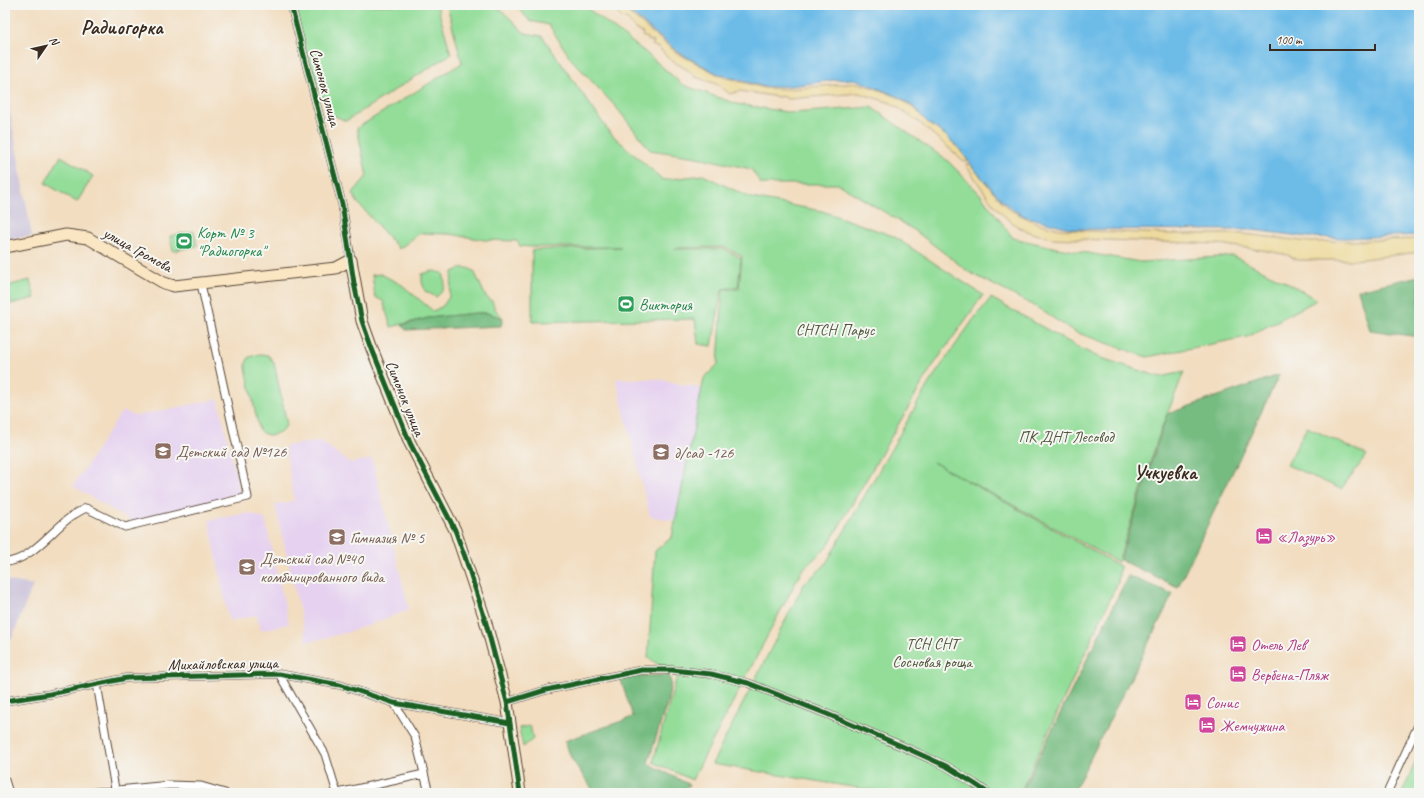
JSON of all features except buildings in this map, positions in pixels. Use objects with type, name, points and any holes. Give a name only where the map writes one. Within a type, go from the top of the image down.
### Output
[{"type":"street","name":"Симонок улица","points":[[291,5],[342,204],[360,314],[372,349],[410,444],[455,530],[484,616],[507,702],[520,793]]},
{"type":"street","name":"улица Громова","points":[[5,247],[66,235],[88,238],[164,283],[174,286],[336,268],[351,260]]},
{"type":"street","points":[[5,562],[13,562],[26,556],[69,518],[86,508],[125,527],[248,497],[200,284]]},
{"type":"street","points":[[507,702],[546,690],[642,670],[672,670],[711,674],[748,683],[827,714],[904,747],[946,766],[988,793]]},
{"type":"street","points":[[279,674],[325,754],[338,793],[424,774]]},
{"type":"street","name":"Михайловская улица","points":[[5,701],[134,678],[279,674],[340,685],[394,702],[510,723]]},
{"type":"street","points":[[97,684],[114,790]]},
{"type":"street","points":[[394,702],[414,737],[429,793]]},
{"type":"street","points":[[1387,793],[1419,723]]},
{"type":"street","points":[[5,780],[9,792]]},
{"type":"street","points":[[86,793],[170,785],[201,786],[225,793]]},
{"type":"shaded area","points":[[5,84],[32,236],[5,240]]},
{"type":"shaded area","name":"д/сад -126","points":[[616,379],[658,379],[702,389],[675,521],[650,516]]},
{"type":"shaded area","name":"Детский сад №126","points":[[218,399],[240,493],[133,522],[73,486],[122,411],[136,416]]},
{"type":"shaded area","name":"Гимназия № 5","points":[[321,441],[350,463],[372,459],[409,610],[349,632],[307,642],[275,505],[294,501],[285,446]]},
{"type":"shaded area","name":"Детский сад №40 комбинированного вида","points":[[249,513],[265,519],[289,624],[261,630],[257,615],[229,621],[209,520]]},
{"type":"shaded area","points":[[5,580],[33,585],[12,638],[5,639]]},
{"type":"green space","points":[[291,5],[437,5],[451,54],[346,121],[328,113],[295,22]]},
{"type":"green space","name":"СНТСН Парус","points":[[447,5],[496,5],[525,33],[542,36],[610,133],[663,180],[703,175],[751,198],[822,211],[893,236],[983,295],[930,370],[827,547],[802,570],[692,780],[653,762],[677,676],[648,658],[655,551],[672,537],[704,378],[718,364],[723,289],[739,289],[742,256],[724,247],[675,248],[724,249],[741,258],[738,287],[722,289],[712,346],[698,344],[695,319],[532,322],[532,250],[622,247],[532,247],[520,246],[517,241],[485,240],[450,234],[420,233],[399,249],[357,202],[353,193],[367,176],[357,128],[462,63]]},
{"type":"green space","points":[[515,5],[583,5],[645,52],[683,85],[737,104],[793,113],[871,107],[948,161],[981,195],[1013,238],[1057,248],[1141,262],[1233,256],[1288,283],[1317,300],[1247,337],[1147,357],[1075,332],[1036,307],[969,272],[914,230],[838,184],[761,184],[751,169],[697,157],[650,150],[616,107],[571,59],[549,25],[530,21]]},
{"type":"green space","points":[[61,156],[93,176],[77,202],[45,183]]},
{"type":"green space","name":"Корт № 3 \"Радиогорка\"","points":[[194,231],[197,246],[173,251],[170,236]]},
{"type":"green space","points":[[462,268],[468,268],[474,271],[486,297],[492,301],[495,309],[503,318],[487,313],[476,313],[428,318],[391,327],[383,301],[375,297],[372,275],[381,274],[402,285],[433,311],[443,306],[449,297],[453,272]]},
{"type":"green space","points":[[433,271],[443,273],[445,281],[442,292],[436,297],[425,291],[422,282],[422,274]]},
{"type":"green space","points":[[1419,276],[1419,337],[1370,330],[1358,290]]},
{"type":"green space","points":[[30,280],[35,298],[11,304],[7,286]]},
{"type":"green space","name":"ТСН СНТ Сосновая роща","points":[[991,298],[1098,357],[1160,377],[1184,372],[1160,432],[1118,562],[933,462],[1120,566],[1118,582],[1020,793],[889,793],[712,764],[804,584],[825,565],[929,383],[973,320]]},
{"type":"green space","points":[[487,313],[503,318],[501,326],[406,330],[402,325],[428,318]]},
{"type":"green space","points":[[260,354],[268,355],[274,363],[287,424],[283,430],[271,436],[262,433],[259,430],[246,368],[246,363],[249,357]]},
{"type":"green space","points":[[1279,375],[1178,587],[1120,560],[1167,414]]},
{"type":"green space","points":[[1307,427],[1367,455],[1341,489],[1287,465]]},
{"type":"green space","points":[[1128,576],[1173,594],[1073,793],[1021,793]]},
{"type":"green space","points":[[669,675],[671,683],[668,700],[648,763],[690,785],[676,793],[595,793],[571,758],[565,741],[633,717],[620,677]]},
{"type":"green space","points":[[530,726],[533,739],[523,747],[519,728]]},
{"type":"green space","points":[[1419,754],[1419,793],[1402,793]]},
{"type":"sand","points":[[607,5],[619,5],[677,53],[723,77],[764,88],[787,89],[858,83],[898,97],[916,110],[927,122],[945,135],[959,149],[968,161],[964,161],[920,123],[891,103],[859,93],[788,99],[782,96],[779,97],[740,91],[730,94],[717,84],[695,77],[688,70],[669,59],[659,48],[652,45],[654,42],[647,40],[647,38],[642,36],[643,33],[635,29],[628,20],[622,18]]},
{"type":"sand","points":[[969,163],[1004,204],[1012,211],[1037,223],[1060,229],[1172,234],[1243,234],[1311,242],[1419,239],[1419,252],[1355,260],[1297,260],[1288,255],[1218,244],[1053,238],[1029,232],[1009,220],[986,194],[966,165]]},
{"type":"water","points":[[621,5],[1419,5],[1419,235],[1344,238],[1308,237],[1252,230],[1073,229],[1024,216],[1004,202],[975,170],[959,148],[945,135],[927,122],[916,109],[899,97],[855,79],[834,80],[791,86],[765,87],[718,74],[678,52]]},
{"type":"cycle path","points":[[291,5],[342,204],[354,283],[362,321],[410,443],[455,530],[465,557],[484,616],[507,702],[520,793]]},
{"type":"cycle path","points":[[507,702],[546,690],[642,670],[672,670],[711,674],[748,683],[827,714],[904,747],[946,766],[988,793]]},
{"type":"cycle path","points":[[5,701],[50,694],[127,678],[279,674],[340,685],[394,703],[510,723]]},
{"type":"place","name":"Корт № 3 \"Радиогорка\"","points":[[184,241]]},
{"type":"place","name":"Виктория","points":[[626,304]]},
{"type":"place","name":"Детский сад №126","points":[[163,451]]},
{"type":"place","name":"д/сад -126","points":[[661,452]]},
{"type":"place","name":"«Лазурь»","points":[[1264,536]]},
{"type":"place","name":"Гимназия № 5","points":[[337,537]]},
{"type":"place","name":"Детский сад №40 комбинированного вида","points":[[247,567]]},
{"type":"place","name":"Отель Лев","points":[[1238,644]]},
{"type":"place","name":"Вербена-Пляж","points":[[1238,674]]},
{"type":"place","name":"Сонис","points":[[1193,702]]},
{"type":"place","name":"Жемчужина","points":[[1207,725]]},
{"type":"district","name":"Радиогорка","points":[[122,27]]},
{"type":"district","name":"Учкуевка","points":[[1165,472]]},
{"type":"park label","name":"ПК ДНТ Лесовод","points":[[1066,436]]}]
